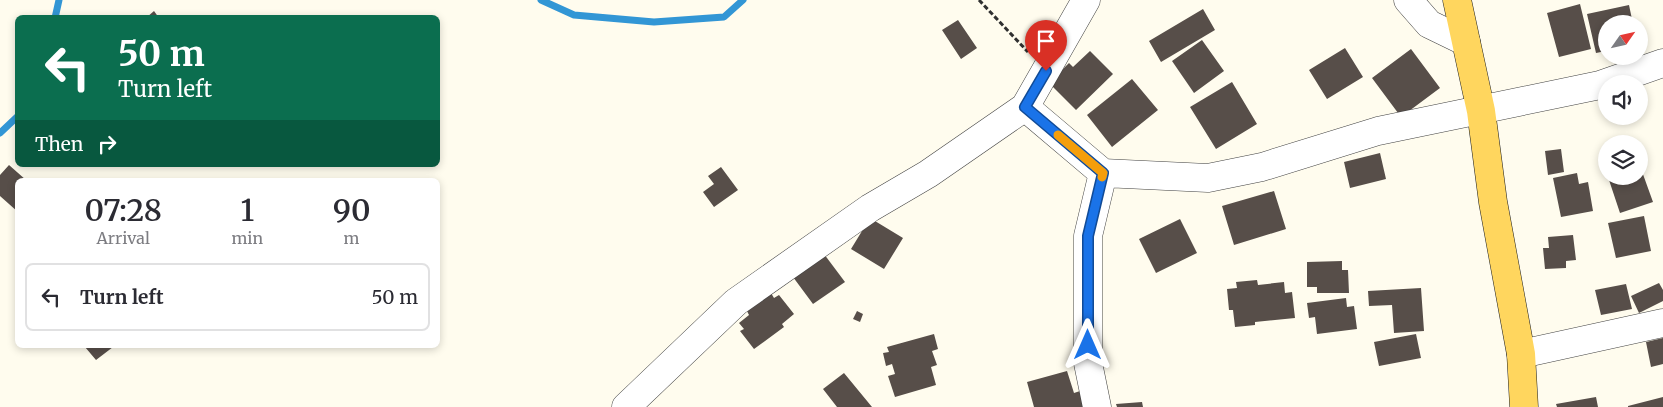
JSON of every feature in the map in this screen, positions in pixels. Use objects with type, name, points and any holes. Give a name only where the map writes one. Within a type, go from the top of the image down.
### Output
[{"type":"main road","points":[[1457,0],[1481,111],[1493,202],[1521,354],[1524,407]]},
{"type":"street","points":[[626,407],[736,302],[870,208],[928,174],[1025,107],[1086,0]]},
{"type":"street","points":[[1408,0],[1429,24],[1466,42]]},
{"type":"street","points":[[1025,107],[1103,173],[1208,178],[1262,167],[1378,131],[1600,85],[1663,63]]},
{"type":"street","points":[[1097,407],[1088,363],[1088,236],[1103,173]]},
{"type":"street","points":[[1521,354],[1663,323]]},
{"type":"path","points":[[979,0],[1046,71]]},
{"type":"building","points":[[1580,4],[1591,49],[1559,57],[1547,13]]},
{"type":"building","points":[[1629,5],[1631,15],[1598,15],[1598,53],[1596,53],[1587,14]]},
{"type":"building","points":[[1203,9],[1215,30],[1161,62],[1149,41]]},
{"type":"building","points":[[958,20],[977,48],[961,59],[942,30]]},
{"type":"building","points":[[1202,40],[1224,71],[1194,93],[1172,61]]},
{"type":"building","points":[[1345,48],[1363,77],[1327,99],[1309,70]]},
{"type":"building","points":[[1411,49],[1440,88],[1401,117],[1372,78]]},
{"type":"building","points":[[1090,51],[1113,74],[1076,110],[1049,83],[1069,63],[1073,67]]},
{"type":"building","points":[[1132,79],[1158,110],[1112,147],[1087,115]]},
{"type":"building","points":[[1232,82],[1257,124],[1216,149],[1190,107]]},
{"type":"building","points":[[1561,149],[1564,172],[1548,175],[1545,151]]},
{"type":"building","points":[[1380,153],[1386,179],[1350,188],[1344,162]]},
{"type":"building","points":[[9,165],[24,178],[15,178],[15,209],[0,196],[0,175]]},
{"type":"building","points":[[721,167],[738,190],[714,207],[703,192],[714,184],[708,176]]},
{"type":"building","points":[[1577,173],[1579,184],[1588,182],[1593,211],[1561,217],[1553,178]]},
{"type":"building","points":[[1611,185],[1647,185],[1653,202],[1620,213]]},
{"type":"building","points":[[1274,191],[1286,229],[1234,245],[1222,206]]},
{"type":"building","points":[[1644,216],[1651,251],[1616,258],[1608,223]]},
{"type":"building","points":[[870,218],[903,238],[884,269],[851,249]]},
{"type":"building","points":[[1180,219],[1197,253],[1156,273],[1139,239]]},
{"type":"building","points":[[1573,235],[1576,260],[1566,261],[1566,268],[1545,269],[1543,248],[1549,248],[1548,237]]},
{"type":"building","points":[[824,254],[845,282],[813,304],[793,277]]},
{"type":"building","points":[[1342,261],[1342,270],[1348,270],[1349,293],[1317,293],[1317,287],[1307,287],[1307,262]]},
{"type":"building","points":[[1257,280],[1258,285],[1284,282],[1285,293],[1292,292],[1295,318],[1255,322],[1255,325],[1235,327],[1233,310],[1229,310],[1227,289],[1237,288],[1236,282]]},
{"type":"building","points":[[1659,283],[1663,290],[1663,301],[1639,313],[1631,296]]},
{"type":"building","points":[[1626,284],[1632,309],[1601,315],[1595,290]]},
{"type":"building","points":[[1421,288],[1424,331],[1394,333],[1392,305],[1369,306],[1368,291]]},
{"type":"building","points":[[771,293],[774,298],[779,295],[794,314],[782,324],[784,327],[754,349],[740,331],[744,329],[739,323],[749,315],[746,309]]},
{"type":"building","points":[[1346,298],[1347,307],[1354,306],[1357,329],[1317,334],[1315,317],[1309,318],[1307,303]]},
{"type":"building","points":[[857,311],[863,314],[860,322],[853,319]]},
{"type":"building","points":[[934,334],[938,349],[932,351],[937,365],[931,367],[936,385],[895,397],[888,376],[895,374],[892,364],[886,366],[883,353],[889,352],[887,347]]},
{"type":"building","points":[[1416,334],[1421,358],[1379,366],[1374,342]]},
{"type":"building","points":[[1663,338],[1663,364],[1651,367],[1646,342]]},
{"type":"building","points":[[86,348],[112,348],[96,360]]},
{"type":"building","points":[[1067,371],[1074,393],[1080,391],[1084,407],[1034,407],[1027,382]]},
{"type":"building","points":[[844,373],[872,407],[837,407],[823,389]]},
{"type":"building","points":[[1596,397],[1598,407],[1557,407],[1556,404]]},
{"type":"building","points":[[1663,397],[1663,407],[1628,407],[1628,406]]},
{"type":"building","points":[[1142,402],[1143,407],[1117,407],[1116,404]]},
{"type":"waterway","points":[[56,15],[59,0]]},
{"type":"waterway","points":[[541,0],[574,15],[654,22],[724,17],[743,0]]},
{"type":"waterway","points":[[0,133],[15,119]]},
{"type":"slow traffic","points":[[1058,135],[1103,173],[1102,177]]},
{"type":"route","points":[[1046,71],[1025,107],[1103,173],[1088,236],[1088,345]]}]
